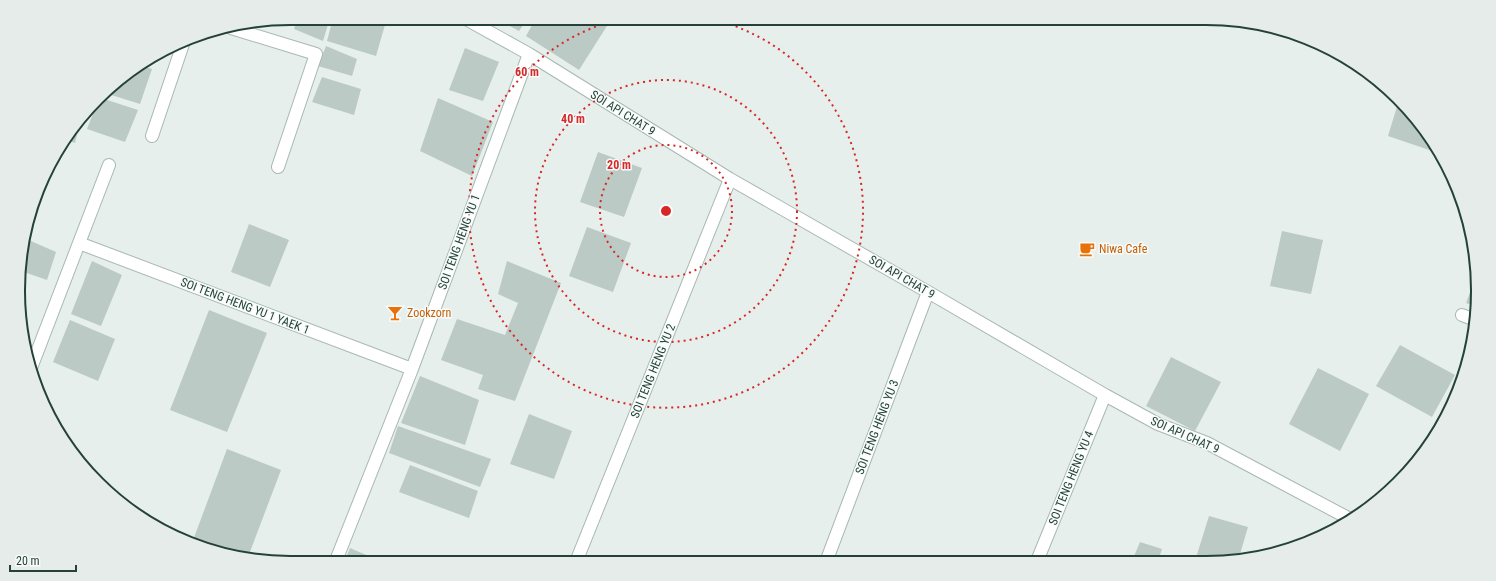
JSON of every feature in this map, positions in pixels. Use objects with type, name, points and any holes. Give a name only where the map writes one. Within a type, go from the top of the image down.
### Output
[{"type":"street","name":"SOI API CHAT 9","points":[[477,25],[529,54],[730,179],[1105,395],[1158,424],[1207,443],[1345,516]]},
{"type":"street","points":[[238,30],[316,54],[278,167]]},
{"type":"street","points":[[152,136],[182,48]]},
{"type":"street","name":"SOI TENG HENG YU 1","points":[[338,556],[412,369],[529,54]]},
{"type":"street","points":[[34,360],[109,165]]},
{"type":"street","name":"SOI TENG HENG YU 2","points":[[578,556],[730,179]]},
{"type":"street","name":"SOI TENG HENG YU 1 YAEK 1","points":[[79,243],[412,369]]},
{"type":"street","name":"SOI TENG HENG YU 3","points":[[828,556],[928,292]]},
{"type":"street","points":[[1462,316],[1469,318]]},
{"type":"street","name":"SOI TENG HENG YU 4","points":[[1039,556],[1105,395]]},
{"type":"building","points":[[295,25],[328,25],[323,41],[294,29]]},
{"type":"building","points":[[331,25],[385,25],[376,56],[327,41]]},
{"type":"building","points":[[508,25],[523,25],[519,31]]},
{"type":"building","points":[[532,25],[608,25],[579,70],[526,36]]},
{"type":"building","points":[[326,46],[357,59],[352,76],[318,66]]},
{"type":"building","points":[[465,48],[499,62],[483,101],[449,90]]},
{"type":"building","points":[[147,68],[152,69],[140,104],[111,95]]},
{"type":"building","points":[[322,77],[361,89],[354,115],[312,102]]},
{"type":"building","points":[[438,98],[493,122],[472,176],[420,151]]},
{"type":"building","points":[[106,100],[138,110],[125,142],[87,129],[93,113]]},
{"type":"building","points":[[1397,107],[1416,129],[1430,150],[1388,136]]},
{"type":"building","points":[[78,132],[75,143],[71,142]]},
{"type":"building","points":[[598,152],[642,168],[624,217],[580,202]]},
{"type":"building","points":[[249,224],[289,240],[270,287],[231,272]]},
{"type":"building","points":[[587,227],[631,243],[613,292],[569,276]]},
{"type":"building","points":[[1282,231],[1323,240],[1311,294],[1270,286]]},
{"type":"building","points":[[30,241],[56,252],[47,280],[26,273]]},
{"type":"building","points":[[92,261],[122,275],[101,326],[71,314]]},
{"type":"building","points":[[507,261],[561,283],[515,401],[478,389],[483,375],[441,360],[457,319],[505,335],[518,303],[498,294]]},
{"type":"building","points":[[1471,290],[1470,305],[1466,303]]},
{"type":"building","points":[[209,310],[267,333],[227,432],[170,410]]},
{"type":"building","points":[[70,320],[115,339],[98,381],[53,362]]},
{"type":"building","points":[[1400,345],[1455,375],[1432,417],[1376,386]]},
{"type":"building","points":[[1171,357],[1221,382],[1195,431],[1146,406]]},
{"type":"building","points":[[1318,368],[1369,394],[1340,451],[1289,424]]},
{"type":"building","points":[[420,376],[479,400],[465,445],[401,423]]},
{"type":"building","points":[[529,414],[572,431],[554,479],[510,464]]},
{"type":"building","points":[[398,426],[491,459],[480,487],[389,453]]},
{"type":"building","points":[[227,449],[281,470],[250,553],[222,547],[194,538]]},
{"type":"building","points":[[410,465],[478,491],[469,518],[399,492]]},
{"type":"building","points":[[1209,516],[1248,527],[1240,554],[1197,556]]},
{"type":"building","points":[[1140,542],[1162,549],[1160,556],[1134,556]]},
{"type":"building","points":[[350,548],[369,556],[347,556]]},
{"type":"place","name":"Niwa Cafe","points":[[1087,249]]},
{"type":"place","name":"Zookzorn","points":[[395,313]]}]
